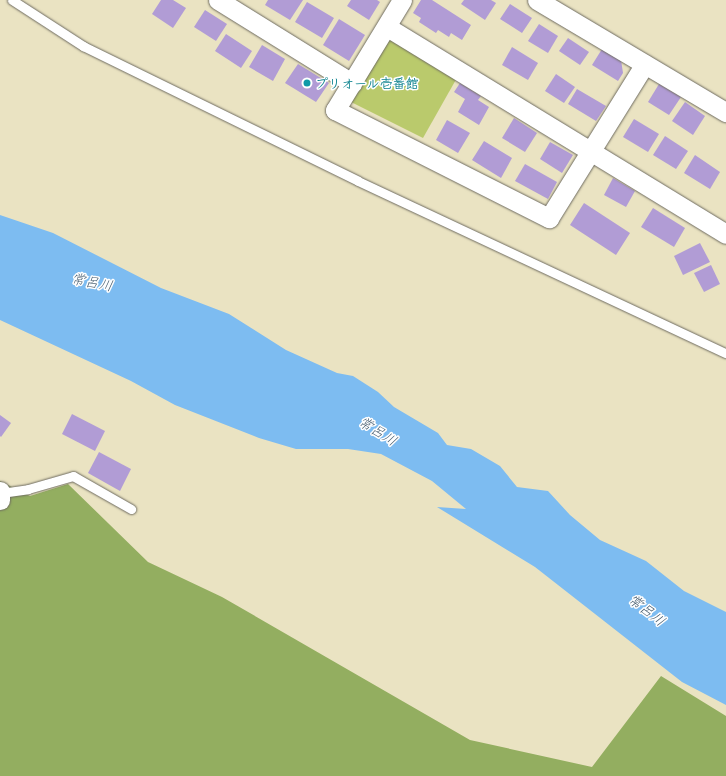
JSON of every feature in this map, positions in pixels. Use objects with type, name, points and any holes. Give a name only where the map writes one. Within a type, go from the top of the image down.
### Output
[{"type":"street","points":[[218,0],[352,82]]},
{"type":"street","points":[[402,0],[387,27],[335,110],[549,218],[645,64]]},
{"type":"street","points":[[537,0],[726,112]]},
{"type":"street","points":[[387,27],[592,150],[726,234]]},
{"type":"lane","points":[[12,0],[83,46],[358,181],[726,353]]},
{"type":"lane","points":[[0,495],[28,489],[73,476],[131,509]]},
{"type":"green space","points":[[389,37],[458,76],[423,138],[351,102]]},
{"type":"green space","points":[[0,481],[30,496],[68,484],[148,562],[222,597],[470,740],[592,767],[661,676],[726,716],[726,776],[0,776]]},
{"type":"water","name":"常呂川","points":[[0,215],[53,233],[161,288],[229,314],[286,350],[337,373],[353,376],[378,392],[394,407],[438,433],[447,445],[471,449],[500,466],[517,487],[548,491],[570,515],[600,540],[646,561],[684,591],[726,612],[726,705],[682,682],[535,567],[437,507],[466,509],[432,481],[381,454],[348,449],[296,449],[259,438],[175,405],[131,381],[0,320]]},
{"type":"building","points":[[161,0],[173,0],[186,8],[173,28],[152,14]]},
{"type":"building","points":[[268,0],[303,0],[290,20],[265,5]]},
{"type":"building","points":[[351,0],[377,0],[380,2],[369,20],[347,6]]},
{"type":"building","points":[[421,0],[432,0],[471,25],[462,40],[451,33],[449,37],[438,30],[436,33],[419,22],[421,18],[413,13]]},
{"type":"building","points":[[464,0],[491,0],[496,3],[485,20],[461,4]]},
{"type":"building","points":[[307,2],[334,18],[322,38],[295,22]]},
{"type":"building","points":[[510,4],[532,18],[522,33],[500,19]]},
{"type":"building","points":[[205,10],[227,24],[216,41],[194,27]]},
{"type":"building","points":[[339,19],[365,35],[349,61],[323,45]]},
{"type":"building","points":[[539,24],[558,36],[548,53],[528,41]]},
{"type":"building","points":[[226,34],[252,51],[241,68],[215,51]]},
{"type":"building","points":[[568,38],[589,52],[580,65],[559,51]]},
{"type":"building","points":[[262,45],[285,59],[273,81],[249,67]]},
{"type":"building","points":[[512,47],[538,63],[528,80],[502,65]]},
{"type":"building","points":[[602,49],[621,60],[623,73],[618,81],[592,65]]},
{"type":"building","name":"プリオール壱番館","points":[[298,64],[329,83],[316,102],[285,83]]},
{"type":"building","points":[[556,74],[575,87],[564,103],[545,91]]},
{"type":"building","points":[[460,83],[481,96],[478,100],[489,107],[479,125],[458,112],[465,99],[454,92]]},
{"type":"building","points":[[659,84],[681,97],[669,115],[648,102]]},
{"type":"building","points":[[577,89],[606,106],[596,121],[568,104]]},
{"type":"building","points":[[685,102],[705,116],[693,135],[672,121]]},
{"type":"building","points":[[514,118],[537,133],[525,152],[502,138]]},
{"type":"building","points":[[634,119],[659,134],[648,152],[623,137]]},
{"type":"building","points":[[447,120],[470,133],[458,153],[436,140]]},
{"type":"building","points":[[665,136],[688,151],[676,169],[653,155]]},
{"type":"building","points":[[484,141],[512,158],[501,178],[472,160]]},
{"type":"building","points":[[550,142],[573,155],[562,173],[540,159]]},
{"type":"building","points":[[695,155],[720,172],[710,189],[684,173]]},
{"type":"building","points":[[525,164],[557,182],[548,199],[515,181]]},
{"type":"building","points":[[613,178],[635,191],[626,207],[604,195]]},
{"type":"building","points":[[584,203],[630,233],[616,255],[570,225]]},
{"type":"building","points":[[653,208],[685,228],[674,247],[641,227]]},
{"type":"building","points":[[700,243],[710,262],[683,275],[674,256]]},
{"type":"building","points":[[711,265],[720,284],[704,292],[694,273]]},
{"type":"building","points":[[72,414],[105,431],[95,451],[62,434]]},
{"type":"building","points":[[0,415],[11,423],[1,437],[0,436]]},
{"type":"building","points":[[99,452],[131,469],[120,491],[88,473]]},
{"type":"place","name":"プリオール壱番館","points":[[307,83]]}]
